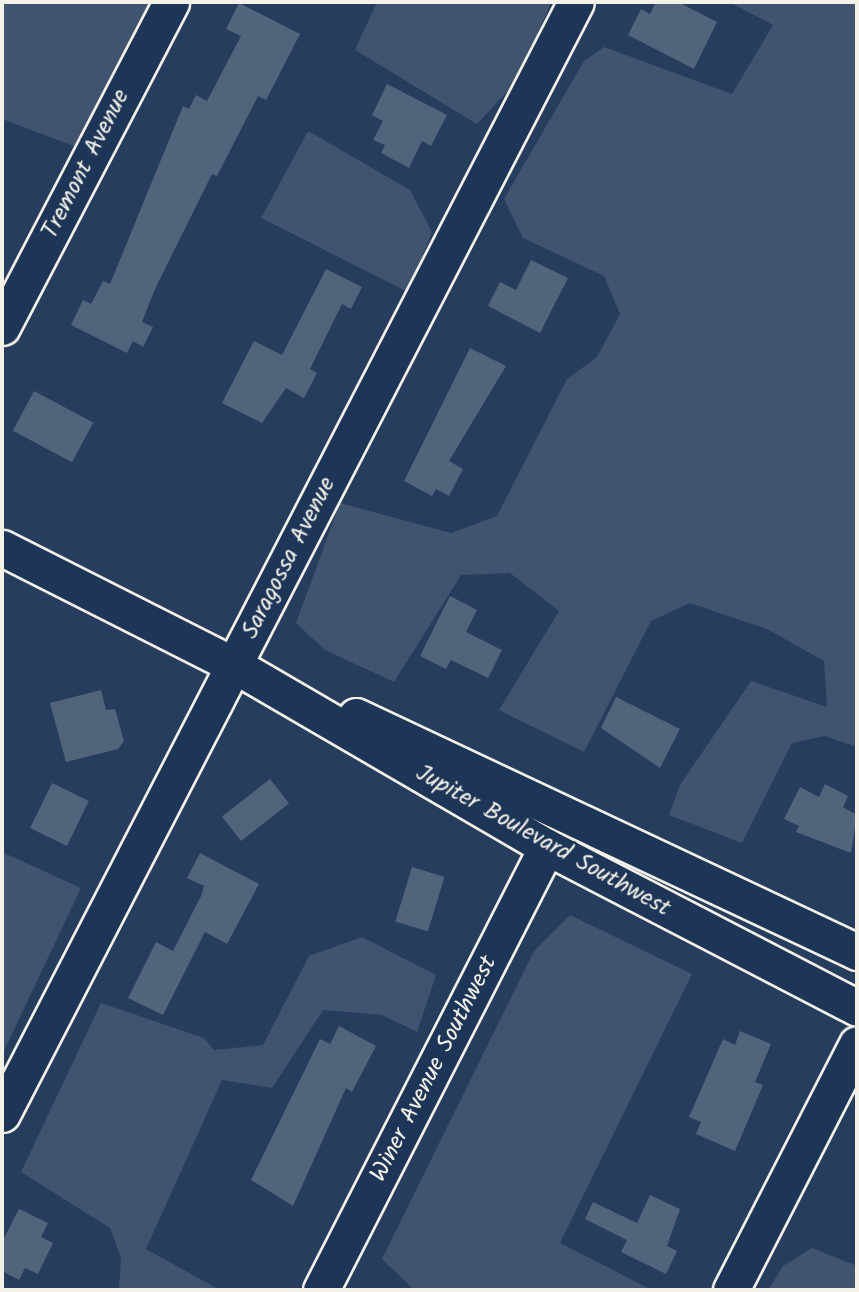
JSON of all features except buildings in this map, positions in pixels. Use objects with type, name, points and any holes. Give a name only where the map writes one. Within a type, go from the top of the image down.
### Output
[{"type":"street","name":"Tremont Avenue","points":[[2,327],[171,2]]},
{"type":"street","name":"Saragossa Avenue","points":[[2,1114],[576,2]]},
{"type":"street","name":"Jupiter Boulevard Southwest","points":[[2,548],[234,665],[547,847],[857,1008]]},
{"type":"street","name":"Jupiter Boulevard Southwest","points":[[234,665],[452,755],[857,951]]},
{"type":"street","name":"Winer Avenue Southwest","points":[[321,1290],[547,847]]},
{"type":"street","points":[[731,1290],[857,1044]]},
{"type":"shaded area","points":[[2,2],[158,2],[82,149],[2,119]]},
{"type":"shaded area","points":[[377,2],[551,2],[519,79],[477,124],[355,50]]},
{"type":"shaded area","points":[[729,2],[857,2],[857,747],[825,736],[792,743],[742,843],[669,815],[680,785],[751,681],[827,707],[824,661],[767,629],[690,603],[651,621],[584,752],[499,710],[559,611],[510,573],[461,575],[394,682],[325,650],[296,623],[340,503],[451,533],[497,516],[567,379],[597,357],[620,314],[604,276],[523,238],[504,199],[584,61],[604,47],[732,94],[773,25]]},
{"type":"shaded area","points":[[308,131],[410,190],[432,232],[408,292],[261,218]]},
{"type":"shaded area","points":[[2,852],[81,888],[2,1055]]},
{"type":"shaded area","points":[[570,915],[692,974],[560,1243],[652,1290],[414,1290],[382,1259],[534,951]]},
{"type":"shaded area","points":[[362,937],[436,975],[417,1032],[382,1015],[323,1010],[272,1088],[222,1080],[146,1249],[220,1290],[119,1290],[121,1258],[110,1228],[21,1172],[101,1003],[204,1038],[214,1050],[263,1045],[309,956]]},
{"type":"shaded area","points":[[812,1248],[857,1266],[857,1290],[768,1290],[783,1266]]}]
